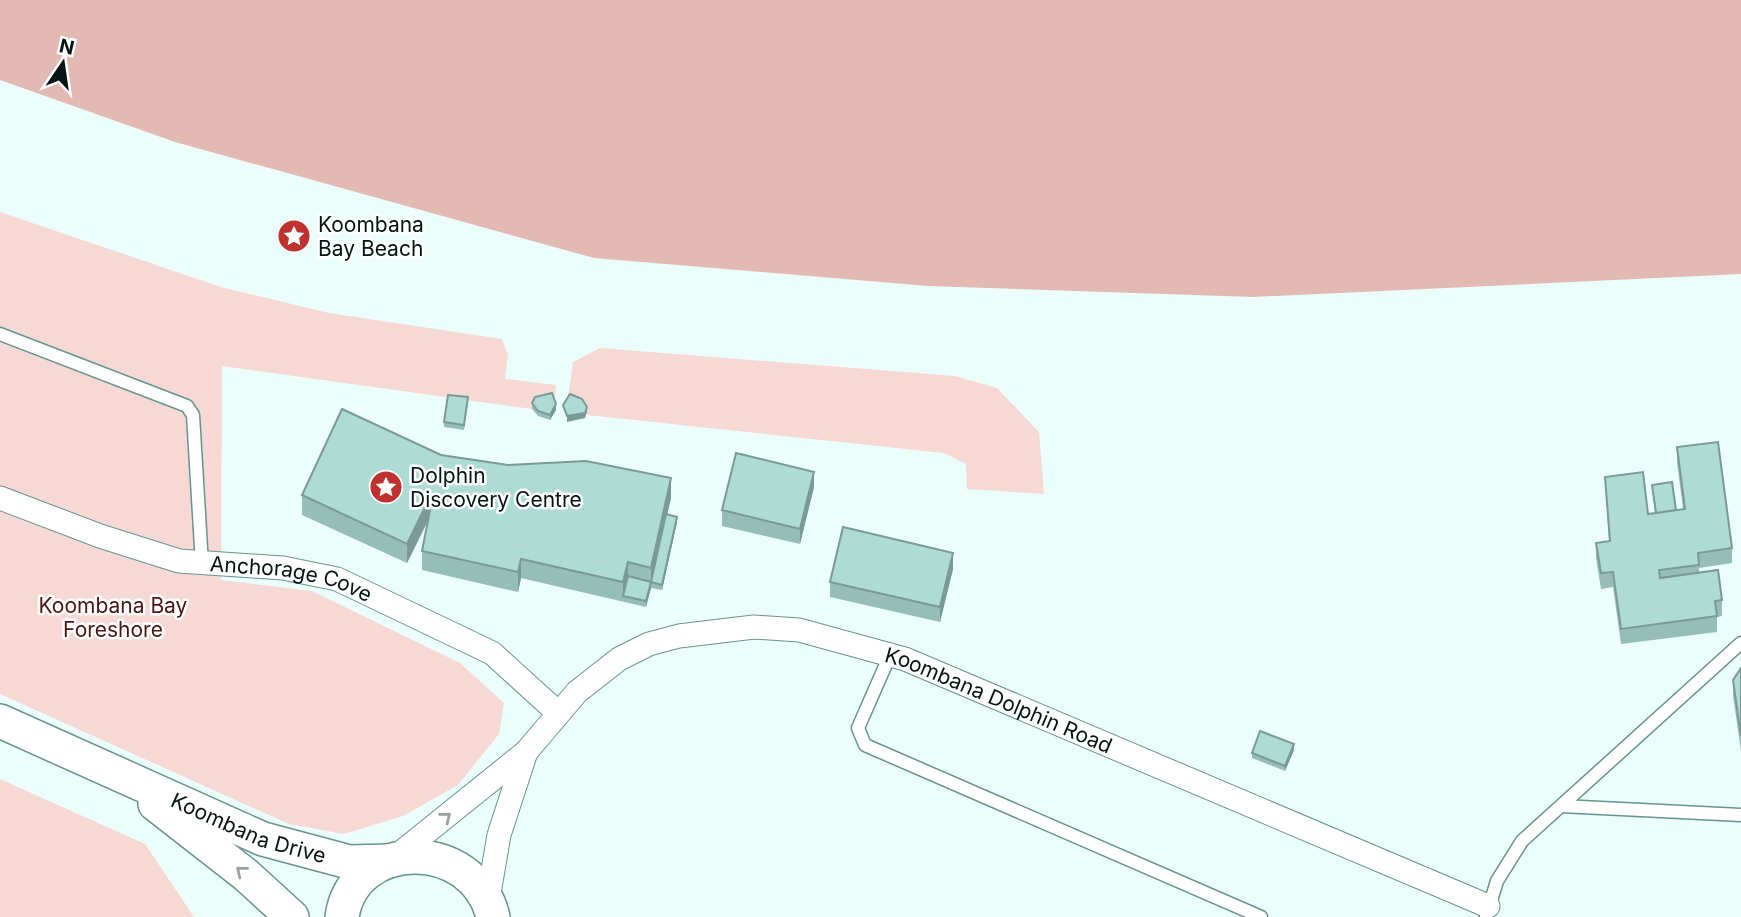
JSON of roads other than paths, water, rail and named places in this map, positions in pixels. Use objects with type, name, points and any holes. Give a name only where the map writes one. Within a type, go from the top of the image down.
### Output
[{"type":"main road","name":"Koombana Drive","points":[[0,721],[263,839],[349,862],[415,856],[437,858],[458,867],[475,881],[493,910]]},
{"type":"main road","name":"Koombana Drive","points":[[114,772],[246,875],[292,917]]},
{"type":"main road","points":[[342,917],[353,890],[369,872],[391,860]]},
{"type":"street","name":"Anchorage Cove","points":[[0,498],[155,555],[202,564],[307,571],[368,592],[492,653],[510,666],[557,712]]},
{"type":"street","name":"Koombana Dolphin Road","points":[[391,860],[526,752],[557,712],[577,692],[619,659],[649,644],[712,630],[754,626],[799,630],[890,655],[1487,911]]},
{"type":"street","name":"Koombana Dolphin Road","points":[[493,910],[499,835],[526,752]]},
{"type":"lane","points":[[0,334],[187,406],[192,415],[202,564]]},
{"type":"lane","points":[[1487,911],[1497,881],[1522,841],[1741,643]]},
{"type":"lane","points":[[890,655],[858,728],[865,745],[1262,917]]},
{"type":"lane","points":[[1561,806],[1741,815]]},
{"type":"place","name":"Koombana Bay Beach","points":[[294,236]]},
{"type":"place","name":"Dolphin Discovery Centre","points":[[386,487]]},
{"type":"park label","name":"Koombana Bay Foreshore","points":[[113,617]]}]
